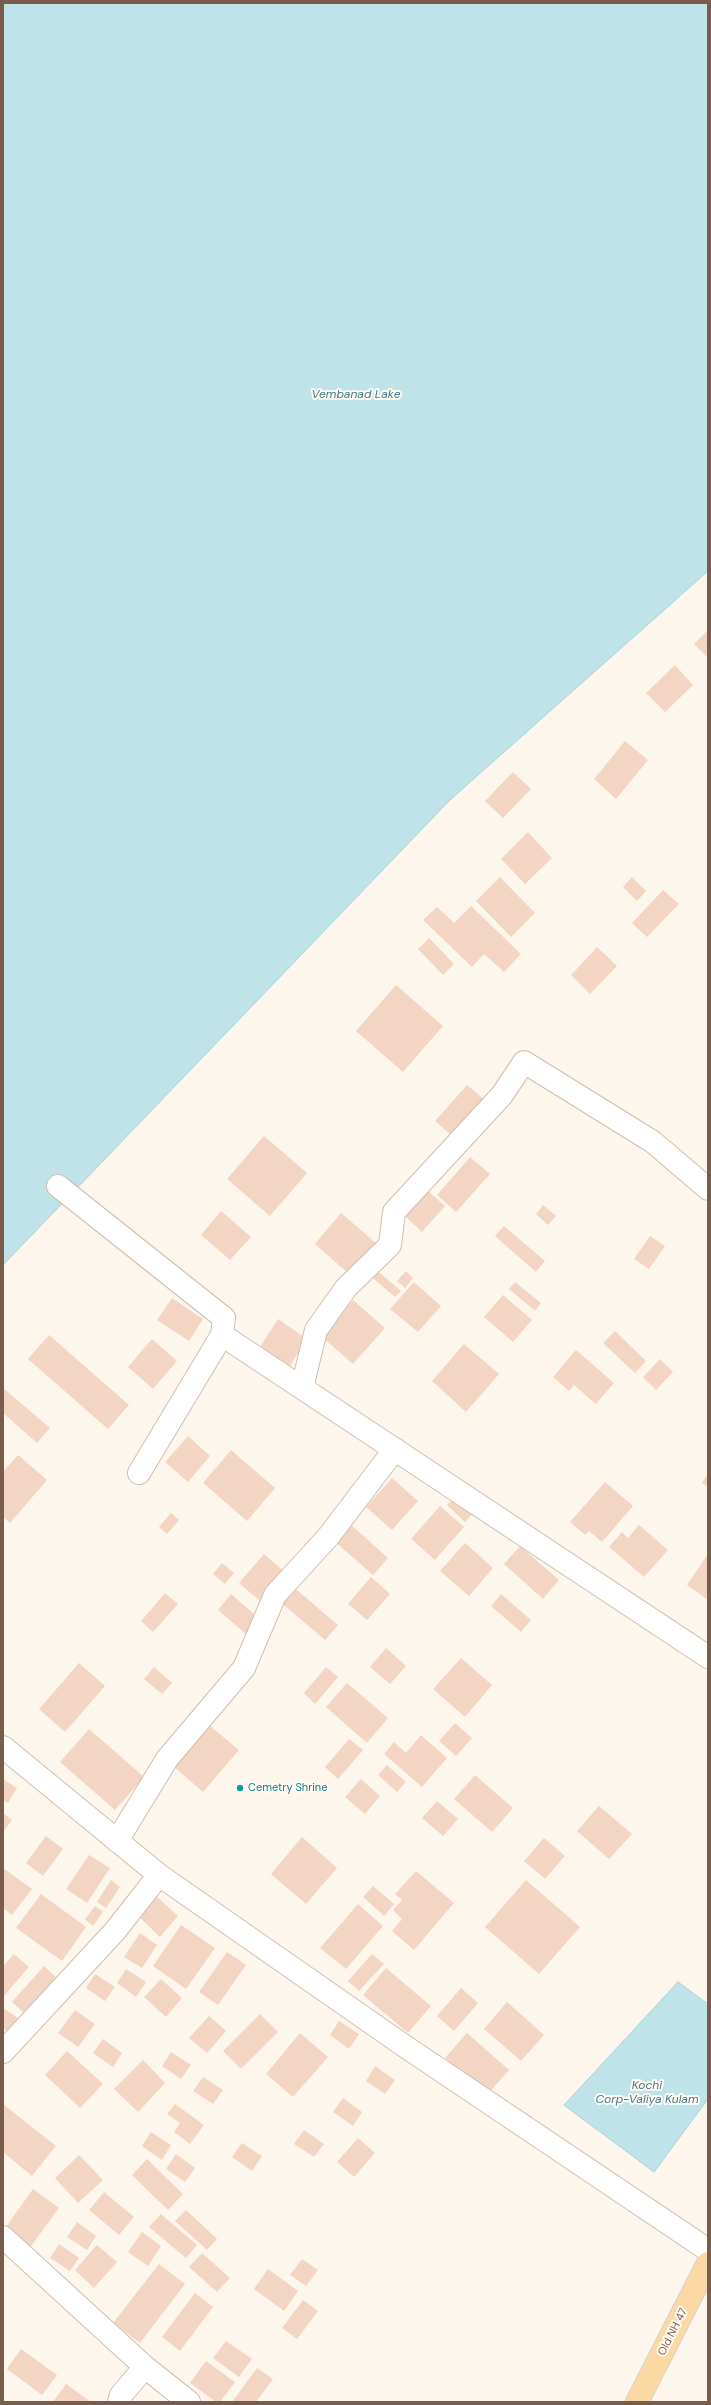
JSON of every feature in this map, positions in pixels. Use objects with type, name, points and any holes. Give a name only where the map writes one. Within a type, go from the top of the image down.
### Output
[{"type":"main road","name":"Old NH 47","points":[[637,2402],[708,2263]]},
{"type":"street","points":[[302,1388],[316,1330],[346,1288],[390,1245],[394,1212],[502,1095],[524,1062],[653,1142],[708,1189]]},
{"type":"street","points":[[58,1186],[224,1318],[222,1336],[139,1473]]},
{"type":"street","points":[[222,1336],[708,1657]]},
{"type":"street","points":[[117,1841],[167,1759],[244,1668],[275,1595],[328,1537],[395,1449]]},
{"type":"street","points":[[3,1747],[159,1875],[403,2045],[708,2250]]},
{"type":"street","points":[[3,2052],[115,1932],[159,1875]]},
{"type":"street","points":[[3,2237],[145,2366],[189,2402]]},
{"type":"street","points":[[119,2402],[121,2395],[145,2366]]},
{"type":"water","name":"Vembanad Lake","points":[[3,3],[708,3],[708,571],[450,800],[3,1265]]},
{"type":"water","name":"Kochi Corp-Valiya Kulam","points":[[678,1982],[708,2004],[708,2099],[654,2172],[564,2105]]},
{"type":"building","points":[[708,630],[708,658],[694,644]]},
{"type":"building","points":[[675,665],[693,685],[665,712],[646,693]]},
{"type":"building","points":[[625,741],[648,760],[616,799],[594,779]]},
{"type":"building","points":[[513,772],[531,789],[503,818],[485,801]]},
{"type":"building","points":[[528,832],[552,858],[525,884],[501,859]]},
{"type":"building","points":[[500,877],[535,913],[511,937],[476,901]]},
{"type":"building","points":[[632,877],[646,891],[637,901],[623,887]]},
{"type":"building","points":[[663,890],[679,904],[647,937],[632,923]]},
{"type":"building","points":[[471,906],[521,954],[504,972],[484,954],[472,967],[423,920],[437,907],[454,923]]},
{"type":"building","points":[[429,938],[454,964],[443,975],[418,949]]},
{"type":"building","points":[[597,947],[617,966],[590,994],[571,975]]},
{"type":"building","points":[[396,985],[443,1026],[403,1072],[356,1031]]},
{"type":"building","points":[[467,1085],[484,1099],[452,1136],[435,1121]]},
{"type":"building","points":[[264,1136],[307,1173],[270,1216],[227,1179]]},
{"type":"building","points":[[470,1157],[490,1174],[456,1212],[437,1195]]},
{"type":"building","points":[[426,1189],[445,1206],[422,1232],[403,1214]]},
{"type":"building","points":[[543,1205],[556,1216],[548,1225],[536,1214]]},
{"type":"building","points":[[221,1211],[251,1237],[230,1260],[201,1235]]},
{"type":"building","points":[[341,1213],[377,1244],[350,1275],[315,1244]]},
{"type":"building","points":[[504,1226],[545,1261],[536,1272],[495,1236]]},
{"type":"building","points":[[650,1236],[665,1246],[649,1269],[634,1259]]},
{"type":"building","points":[[374,1268],[401,1291],[395,1297],[369,1275]]},
{"type":"building","points":[[406,1271],[413,1278],[405,1288],[397,1281]]},
{"type":"building","points":[[414,1282],[441,1306],[418,1332],[390,1309]]},
{"type":"building","points":[[515,1282],[541,1303],[535,1311],[509,1289]]},
{"type":"building","points":[[503,1295],[532,1320],[513,1342],[484,1317]]},
{"type":"building","points":[[172,1298],[203,1319],[189,1341],[157,1320]]},
{"type":"building","points":[[353,1300],[385,1328],[353,1364],[322,1337]]},
{"type":"building","points":[[278,1319],[307,1339],[288,1369],[258,1350]]},
{"type":"building","points":[[615,1331],[646,1361],[635,1373],[603,1343]]},
{"type":"building","points":[[49,1335],[129,1405],[108,1429],[28,1359]]},
{"type":"building","points":[[152,1339],[177,1361],[153,1389],[128,1367]]},
{"type":"building","points":[[464,1344],[499,1374],[466,1412],[432,1381]]},
{"type":"building","points":[[576,1350],[614,1383],[596,1404],[574,1385],[569,1391],[553,1377]]},
{"type":"building","points":[[660,1359],[673,1372],[656,1390],[643,1377]]},
{"type":"building","points":[[3,1388],[50,1428],[37,1443],[3,1413]]},
{"type":"building","points":[[188,1436],[210,1456],[188,1482],[165,1462]]},
{"type":"building","points":[[231,1450],[275,1488],[247,1521],[203,1483]]},
{"type":"building","points":[[18,1455],[47,1480],[10,1523],[3,1517],[3,1472]]},
{"type":"building","points":[[708,1473],[708,1487],[702,1483]]},
{"type":"building","points":[[392,1478],[418,1501],[392,1530],[366,1507]]},
{"type":"building","points":[[605,1482],[633,1506],[602,1542],[589,1531],[585,1535],[570,1522]]},
{"type":"building","points":[[456,1494],[475,1511],[465,1522],[447,1505]]},
{"type":"building","points":[[440,1506],[464,1527],[435,1560],[411,1539]]},
{"type":"building","points":[[171,1513],[179,1520],[167,1534],[159,1527]]},
{"type":"building","points":[[349,1523],[388,1558],[373,1575],[334,1541]]},
{"type":"building","points":[[639,1525],[668,1550],[644,1577],[609,1547],[622,1532],[628,1538]]},
{"type":"building","points":[[465,1543],[493,1568],[469,1596],[440,1571]]},
{"type":"building","points":[[520,1546],[559,1580],[543,1599],[504,1564]]},
{"type":"building","points":[[264,1554],[286,1573],[261,1602],[239,1583]]},
{"type":"building","points":[[708,1554],[708,1600],[687,1585]]},
{"type":"building","points":[[222,1563],[234,1573],[225,1584],[213,1574]]},
{"type":"building","points":[[371,1577],[390,1594],[367,1620],[348,1604]]},
{"type":"building","points":[[291,1585],[338,1625],[325,1640],[278,1600]]},
{"type":"building","points":[[165,1593],[178,1604],[153,1632],[141,1621]]},
{"type":"building","points":[[231,1594],[260,1619],[247,1635],[218,1610]]},
{"type":"building","points":[[501,1594],[531,1620],[521,1632],[491,1606]]},
{"type":"building","points":[[386,1648],[406,1666],[390,1684],[370,1667]]},
{"type":"building","points":[[461,1658],[492,1685],[465,1717],[433,1689]]},
{"type":"building","points":[[79,1663],[105,1686],[65,1732],[39,1709]]},
{"type":"building","points":[[154,1667],[172,1683],[162,1694],[144,1679]]},
{"type":"building","points":[[326,1667],[338,1677],[315,1704],[304,1693]]},
{"type":"building","points":[[347,1683],[388,1718],[367,1743],[326,1707]]},
{"type":"building","points":[[455,1723],[472,1738],[456,1756],[439,1741]]},
{"type":"building","points":[[209,1725],[239,1750],[203,1792],[173,1766]]},
{"type":"building","points":[[89,1729],[144,1777],[115,1810],[60,1762]]},
{"type":"building","points":[[421,1735],[447,1758],[422,1787],[384,1754],[394,1742],[406,1753]]},
{"type":"building","points":[[349,1739],[363,1750],[338,1779],[325,1767]]},
{"type":"building","points":[[387,1765],[406,1782],[397,1792],[378,1775]]},
{"type":"building","points":[[475,1775],[513,1808],[492,1832],[454,1799]]},
{"type":"building","points":[[3,1779],[17,1788],[8,1803],[3,1800]]},
{"type":"building","points":[[361,1779],[380,1796],[365,1814],[345,1797]]},
{"type":"building","points":[[437,1801],[458,1819],[443,1836],[422,1818]]},
{"type":"building","points":[[599,1806],[632,1834],[609,1859],[577,1831]]},
{"type":"building","points":[[3,1813],[12,1820],[3,1832]]},
{"type":"building","points":[[46,1836],[63,1849],[43,1876],[26,1863]]},
{"type":"building","points":[[302,1837],[337,1868],[306,1904],[271,1874]]},
{"type":"building","points":[[544,1838],[565,1856],[545,1879],[524,1861]]},
{"type":"building","points":[[89,1855],[110,1868],[87,1903],[66,1889]]},
{"type":"building","points":[[3,1868],[32,1889],[12,1915],[3,1908]]},
{"type":"building","points":[[416,1871],[454,1903],[414,1950],[392,1931],[402,1919],[393,1910],[402,1900],[395,1894]]},
{"type":"building","points":[[111,1880],[120,1887],[106,1908],[97,1902]]},
{"type":"building","points":[[526,1880],[580,1927],[539,1974],[485,1927]]},
{"type":"building","points":[[373,1886],[394,1904],[384,1916],[363,1897]]},
{"type":"building","points":[[41,1894],[86,1927],[62,1961],[16,1928]]},
{"type":"building","points":[[154,1894],[178,1916],[160,1937],[135,1913]]},
{"type":"building","points":[[358,1904],[383,1926],[346,1969],[320,1948]]},
{"type":"building","points":[[95,1906],[103,1912],[93,1926],[85,1919]]},
{"type":"building","points":[[181,1925],[215,1948],[186,1989],[153,1966]]},
{"type":"building","points":[[140,1933],[157,1945],[142,1968],[124,1957]]},
{"type":"building","points":[[227,1952],[246,1965],[218,2005],[199,1992]]},
{"type":"building","points":[[14,1954],[29,1967],[3,1997],[3,1966]]},
{"type":"building","points":[[372,1954],[384,1964],[359,1991],[348,1981]]},
{"type":"building","points":[[44,1966],[56,1977],[24,2013],[12,2002]]},
{"type":"building","points":[[386,1968],[431,2006],[408,2033],[363,1995]]},
{"type":"building","points":[[126,1969],[146,1982],[136,1997],[117,1983]]},
{"type":"building","points":[[95,1974],[115,1987],[105,2001],[86,1988]]},
{"type":"building","points":[[161,1979],[182,1998],[166,2017],[144,1997]]},
{"type":"building","points":[[461,1988],[478,2003],[454,2031],[437,2016]]},
{"type":"building","points":[[507,2002],[544,2035],[521,2061],[484,2029]]},
{"type":"building","points":[[3,2008],[21,2020],[11,2034],[3,2028]]},
{"type":"building","points":[[75,2010],[95,2024],[78,2047],[58,2033]]},
{"type":"building","points":[[260,2014],[278,2032],[241,2069],[223,2051]]},
{"type":"building","points":[[209,2016],[226,2031],[207,2053],[189,2038]]},
{"type":"building","points":[[339,2021],[359,2034],[349,2049],[330,2035]]},
{"type":"building","points":[[300,2033],[328,2057],[293,2097],[266,2074]]},
{"type":"building","points":[[467,2033],[509,2070],[487,2095],[445,2058]]},
{"type":"building","points":[[103,2039],[122,2053],[113,2067],[93,2053]]},
{"type":"building","points":[[67,2051],[103,2084],[80,2108],[45,2075]]},
{"type":"building","points":[[171,2052],[191,2065],[181,2079],[162,2066]]},
{"type":"building","points":[[143,2060],[165,2083],[138,2112],[114,2089]]},
{"type":"building","points":[[375,2066],[395,2080],[385,2094],[366,2081]]},
{"type":"building","points":[[203,2077],[223,2090],[213,2104],[193,2091]]},
{"type":"building","points":[[343,2098],[362,2112],[353,2126],[333,2112]]},
{"type":"building","points":[[3,2104],[56,2146],[32,2176],[3,2152]]},
{"type":"building","points":[[175,2104],[204,2125],[190,2144],[174,2132],[180,2123],[167,2114]]},
{"type":"building","points":[[304,2130],[324,2144],[314,2157],[294,2144]]},
{"type":"building","points":[[151,2132],[171,2145],[162,2160],[142,2146]]},
{"type":"building","points":[[358,2138],[375,2153],[354,2177],[337,2162]]},
{"type":"building","points":[[242,2143],[262,2156],[252,2171],[232,2157]]},
{"type":"building","points":[[176,2154],[195,2168],[185,2182],[166,2169]]},
{"type":"building","points":[[79,2155],[103,2180],[78,2203],[55,2178]]},
{"type":"building","points":[[147,2159],[183,2194],[168,2210],[132,2175]]},
{"type":"building","points":[[33,2189],[59,2208],[28,2250],[3,2231]]},
{"type":"building","points":[[104,2192],[134,2217],[119,2235],[89,2210]]},
{"type":"building","points":[[186,2210],[217,2239],[207,2250],[175,2221]]},
{"type":"building","points":[[161,2214],[197,2245],[186,2258],[149,2227]]},
{"type":"building","points":[[77,2222],[96,2236],[87,2250],[67,2237]]},
{"type":"building","points":[[142,2232],[161,2246],[148,2266],[128,2252]]},
{"type":"building","points":[[59,2244],[79,2258],[70,2271],[50,2258]]},
{"type":"building","points":[[97,2245],[117,2262],[94,2288],[75,2270]]},
{"type":"building","points":[[202,2253],[230,2278],[217,2292],[189,2267]]},
{"type":"building","points":[[302,2259],[318,2270],[306,2286],[290,2275]]},
{"type":"building","points":[[159,2264],[185,2284],[140,2343],[113,2323]]},
{"type":"building","points":[[268,2269],[298,2291],[284,2311],[254,2289]]},
{"type":"building","points":[[195,2293],[213,2307],[180,2351],[162,2337]]},
{"type":"building","points":[[303,2300],[318,2311],[297,2339],[282,2328]]},
{"type":"building","points":[[226,2341],[252,2359],[239,2377],[213,2358]]},
{"type":"building","points":[[21,2349],[57,2375],[42,2395],[7,2369]]},
{"type":"building","points":[[206,2361],[235,2382],[220,2402],[216,2402],[190,2383]]},
{"type":"building","points":[[257,2368],[273,2379],[256,2402],[232,2402]]},
{"type":"building","points":[[66,2384],[91,2402],[53,2402]]},
{"type":"place","name":"Cemetry Shrine","points":[[240,1788]]}]
